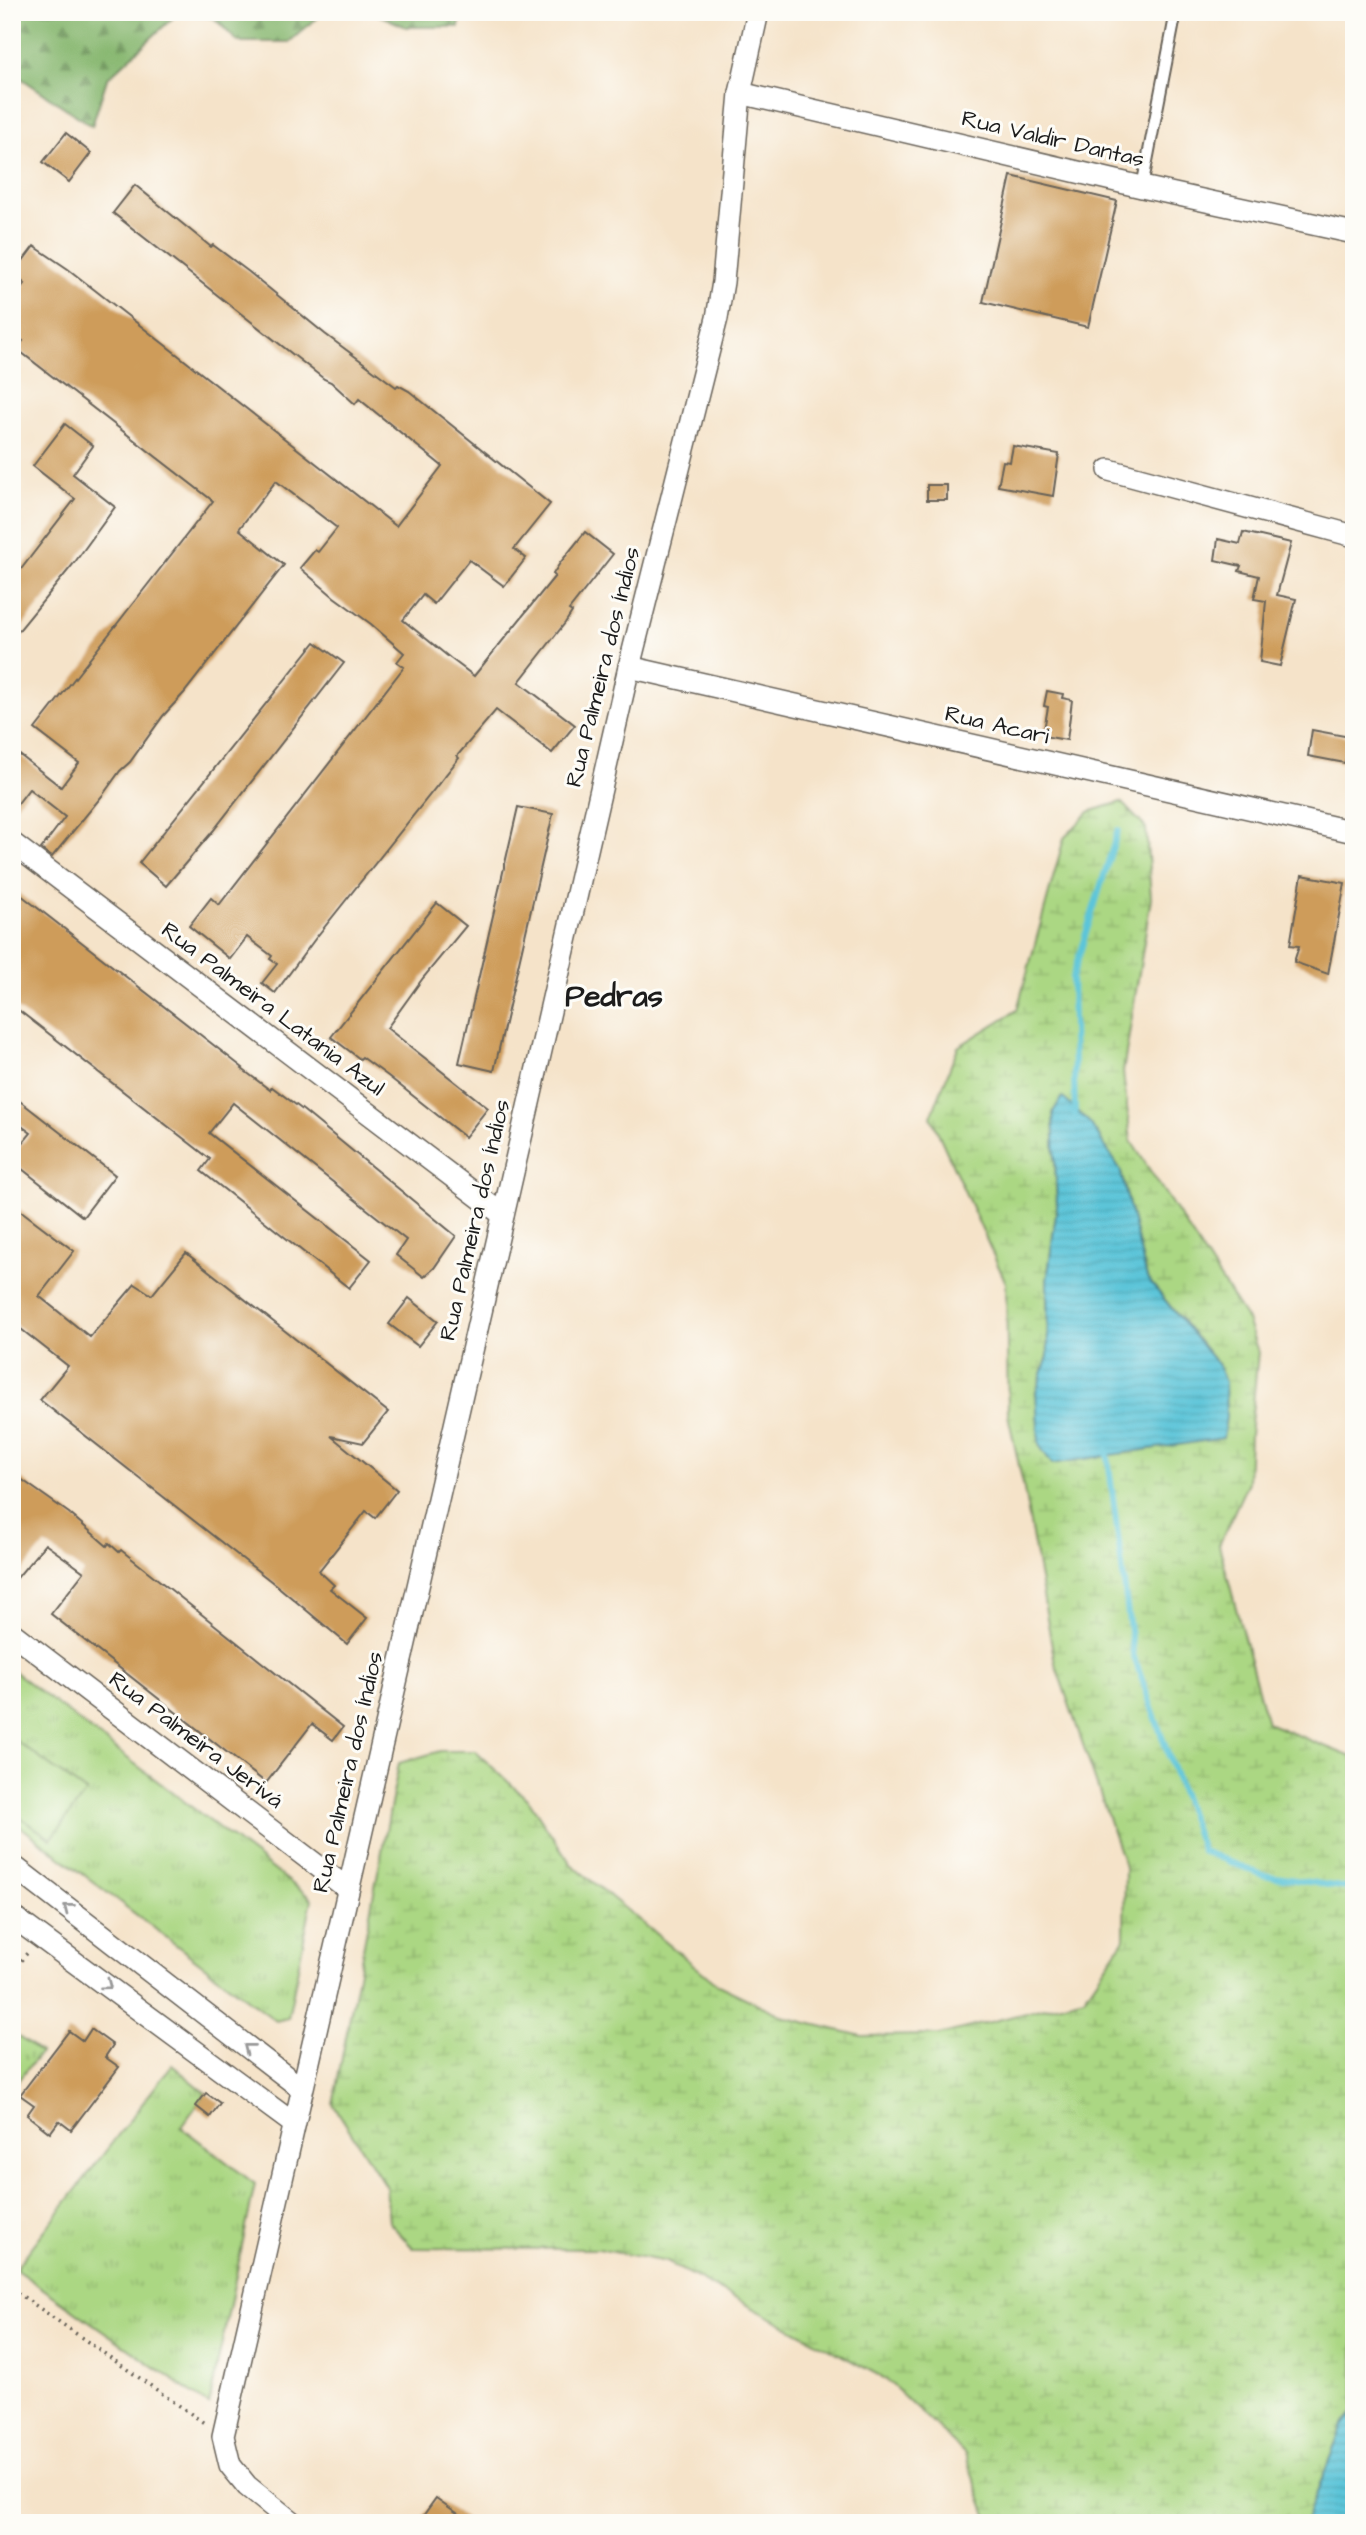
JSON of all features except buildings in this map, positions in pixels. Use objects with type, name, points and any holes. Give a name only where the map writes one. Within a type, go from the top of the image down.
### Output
[{"type":"street","name":"Rua Palmeira dos Índios","points":[[223,2436],[629,667],[718,318],[740,93],[758,12]]},
{"type":"street","name":"Rua Valdir Dantas","points":[[740,93],[1142,187],[1354,233]]},
{"type":"street","points":[[1109,470],[1354,536]]},
{"type":"street","name":"Rua Acari","points":[[629,667],[1354,832]]},
{"type":"street","name":"Rua Palmeira Latania Azul","points":[[12,843],[503,1215]]},
{"type":"street","name":"Rua Palmeira Jerivá","points":[[12,1633],[348,1889]]},
{"type":"street","points":[[12,1865],[302,2089]]},
{"type":"street","points":[[12,1916],[294,2124]]},
{"type":"street","points":[[223,2436],[230,2465],[247,2486],[293,2523]]},
{"type":"lane","points":[[1142,187],[1176,12]]},
{"type":"path","points":[[12,1971],[30,1949]]},
{"type":"path","points":[[12,2289],[223,2436]]},
{"type":"green space","points":[[12,12],[324,12],[289,42],[238,42],[214,18],[178,13],[107,79],[92,126],[12,72]]},
{"type":"green space","points":[[372,12],[462,12],[459,27],[406,27]]},
{"type":"green space","points":[[1121,802],[1146,828],[1151,898],[1123,1072],[1131,1141],[1247,1320],[1258,1352],[1248,1482],[1219,1545],[1267,1723],[1354,1758],[1354,2412],[1342,2427],[1305,2523],[990,2523],[965,2454],[886,2379],[667,2262],[598,2249],[413,2248],[389,2222],[386,2187],[333,2104],[399,1763],[440,1751],[475,1751],[529,1801],[571,1864],[718,1985],[787,2018],[862,2036],[939,2035],[1084,1998],[1124,1939],[1125,1867],[1055,1663],[1008,1415],[1006,1283],[931,1117],[958,1047],[1017,1010],[1064,838],[1089,812]],"holes":[[[1053,1112],[1120,1169],[1147,1278],[1218,1365],[1036,1393],[1048,1356],[1047,1281],[1057,1206]]]},
{"type":"green space","points":[[12,1670],[312,1899],[288,2018],[276,2021],[12,1820]]},
{"type":"green space","points":[[12,1738],[86,1792],[51,1839],[12,1811]]},
{"type":"green space","points":[[12,2032],[40,2053],[12,2088]]},
{"type":"green space","points":[[172,2065],[206,2093],[181,2127],[255,2184],[209,2405],[15,2269]]},
{"type":"water","points":[[1062,1097],[1090,1123],[1120,1169],[1147,1278],[1218,1365],[1225,1382],[1226,1417],[1223,1438],[1052,1464],[1039,1445],[1036,1392],[1048,1356],[1047,1281],[1057,1206],[1053,1112]]},
{"type":"water","points":[[1354,2412],[1354,2523],[1305,2523],[1342,2427]]},
{"type":"waterway","points":[[1075,1115],[1072,978],[1118,830]]},
{"type":"waterway","points":[[1107,1450],[1133,1654],[1202,1851],[1263,1875],[1354,1889]]},
{"type":"district","name":"Pedras","points":[[614,997]]}]
